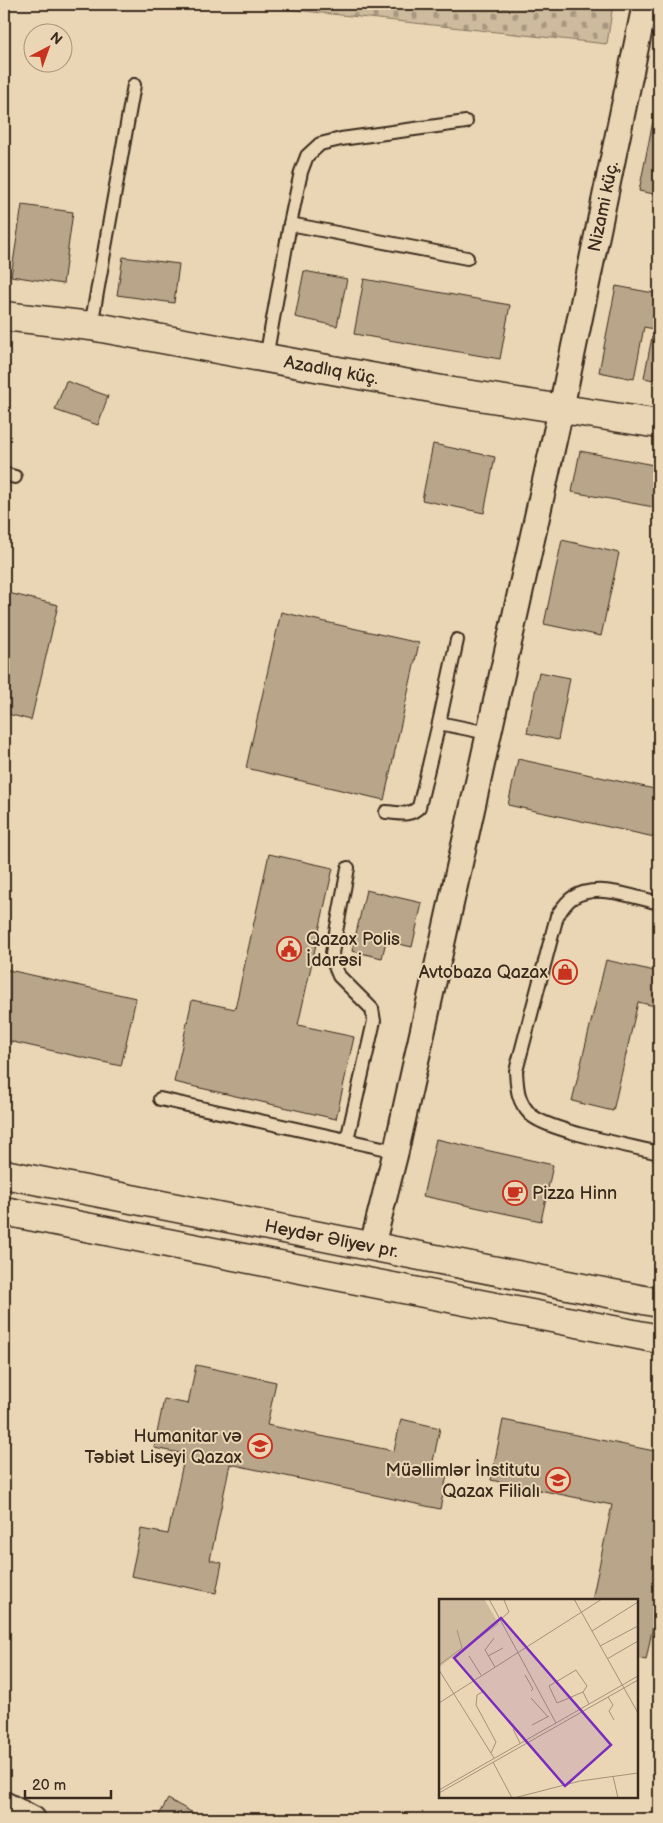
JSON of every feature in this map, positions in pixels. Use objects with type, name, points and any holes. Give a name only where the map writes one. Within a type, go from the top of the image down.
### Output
[{"type":"main road","name":"Azadlıq küç.","points":[[4,316],[91,326],[453,392],[659,424]]},
{"type":"main road","name":"Heydər Əliyev pr.","points":[[4,1174],[659,1303]]},
{"type":"main road","points":[[4,1211],[659,1339]]},
{"type":"street","name":"Nizami küç.","points":[[372,1246],[396,1151],[649,9]]},
{"type":"street","points":[[4,1804],[33,1819]]},
{"type":"lane","points":[[91,326],[134,85]]},
{"type":"lane","points":[[266,358],[290,224],[301,172],[307,156],[320,144],[341,139],[466,122]]},
{"type":"lane","points":[[290,224],[466,258]]},
{"type":"lane","points":[[386,812],[406,814],[414,812],[419,807],[440,723],[457,640]]},
{"type":"lane","points":[[440,723],[488,734]]},
{"type":"lane","points":[[347,1140],[374,1021],[372,1009],[339,976],[332,953],[348,868]]},
{"type":"lane","points":[[659,903],[611,892],[595,891],[587,891],[570,899],[557,916],[516,1071],[518,1096],[530,1114],[553,1127],[659,1153]]},
{"type":"lane","points":[[160,1099],[396,1151]]},
{"type":"green space","points":[[240,4],[613,4],[607,44]]},
{"type":"building","points":[[656,106],[659,107],[659,195],[639,191]]},
{"type":"building","points":[[22,205],[73,212],[63,284],[11,276]]},
{"type":"building","points":[[123,257],[179,264],[174,303],[117,295]]},
{"type":"building","points":[[304,271],[347,279],[337,326],[295,317]]},
{"type":"building","points":[[364,279],[510,305],[500,359],[354,334]]},
{"type":"building","points":[[616,286],[659,294],[659,330],[644,327],[634,379],[599,372]]},
{"type":"building","points":[[652,337],[659,338],[659,381],[644,378]]},
{"type":"building","points":[[66,381],[108,396],[98,425],[55,410]]},
{"type":"building","points":[[433,444],[495,457],[484,513],[422,500]]},
{"type":"building","points":[[580,451],[659,466],[659,508],[572,492]]},
{"type":"building","points":[[4,521],[9,522],[4,544]]},
{"type":"building","points":[[562,540],[619,553],[601,636],[544,624]]},
{"type":"building","points":[[4,592],[58,605],[31,720],[4,713]]},
{"type":"building","points":[[281,612],[419,643],[384,800],[246,768]]},
{"type":"building","points":[[539,672],[570,678],[558,740],[527,733]]},
{"type":"building","points":[[518,759],[659,790],[659,838],[508,805]]},
{"type":"building","points":[[269,854],[333,868],[298,1025],[354,1037],[336,1119],[174,1082],[192,1000],[235,1009]]},
{"type":"building","points":[[366,890],[422,903],[412,947],[386,941],[382,958],[352,951]]},
{"type":"building","points":[[606,960],[659,972],[659,1007],[638,1002],[613,1111],[572,1101]]},
{"type":"building","points":[[4,969],[136,998],[121,1066],[4,1040]]},
{"type":"building","points":[[436,1139],[553,1165],[541,1221],[423,1196]]},
{"type":"building","points":[[196,1365],[276,1382],[267,1425],[394,1451],[401,1419],[440,1428],[431,1471],[447,1475],[440,1509],[230,1464],[210,1560],[222,1563],[216,1593],[131,1576],[141,1529],[168,1534],[185,1454],[154,1448],[164,1399],[188,1404]]},
{"type":"building","points":[[503,1420],[659,1452],[659,1596],[646,1660],[638,1658],[638,1599],[592,1599],[612,1505],[491,1480]]},
{"type":"building","points":[[168,1799],[204,1819],[157,1819]]},
{"type":"place","name":"Qazax Polis İdarəsi","points":[[289,949]]},
{"type":"place","name":"Avtobaza Qazax","points":[[565,972]]},
{"type":"place","name":"Pizza Hinn","points":[[515,1193]]},
{"type":"place","name":"Humanitar və Təbiət Liseyi Qazax","points":[[260,1446]]},
{"type":"place","name":"Müəllimlər İnstitutu Qazax Filialı","points":[[558,1480]]}]
